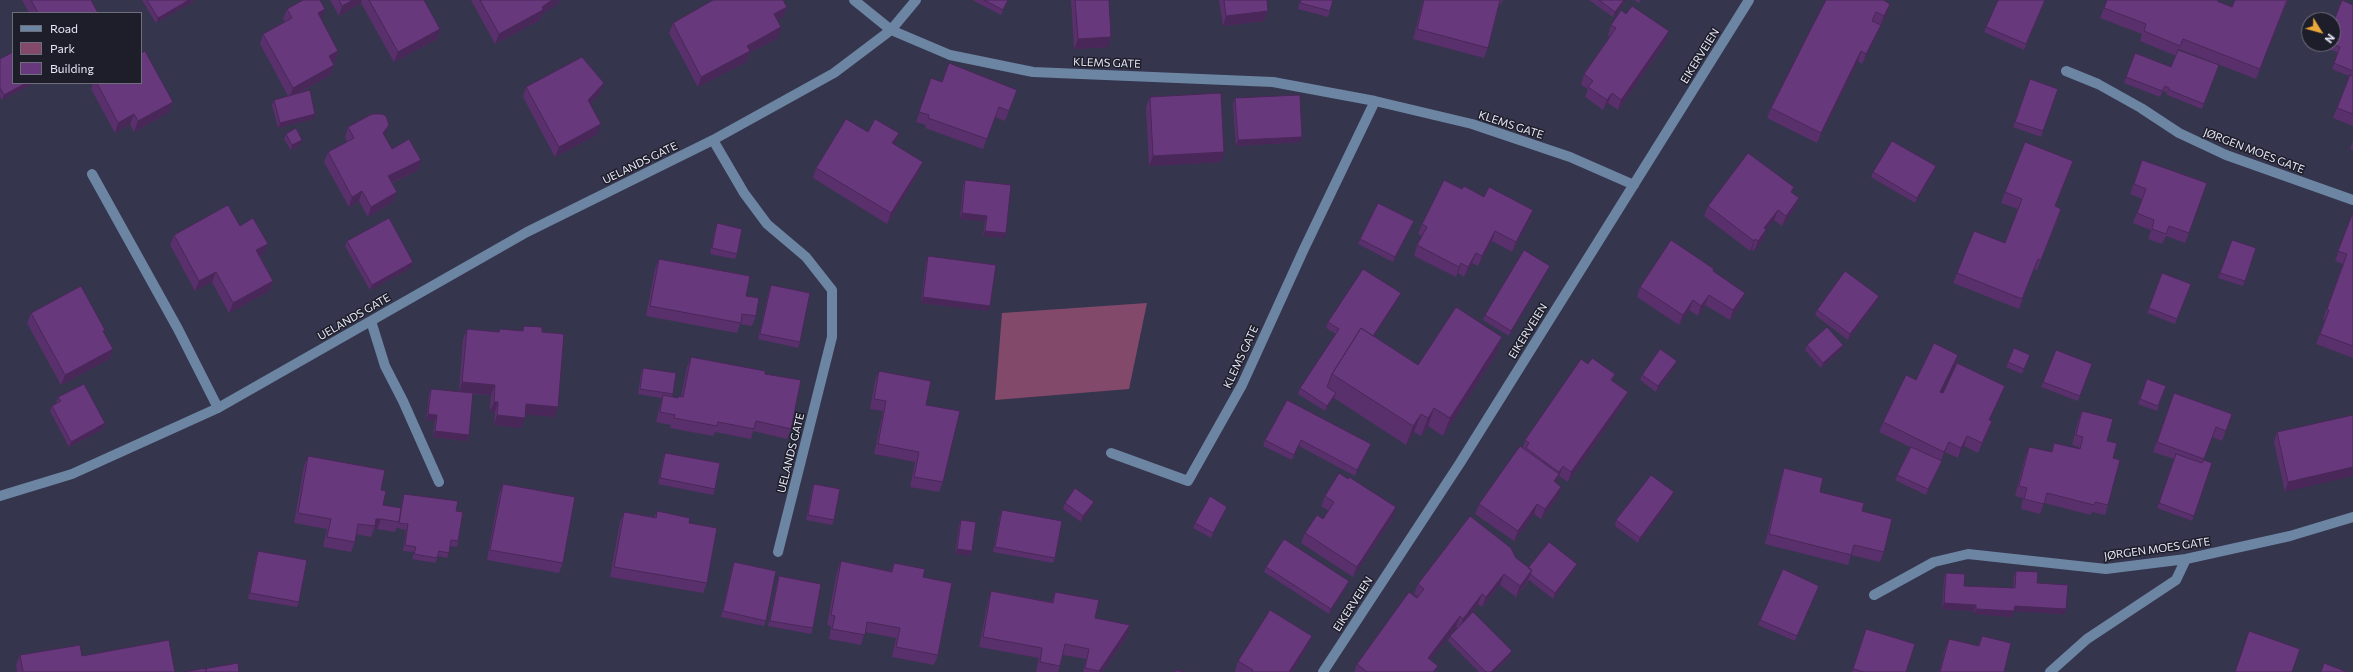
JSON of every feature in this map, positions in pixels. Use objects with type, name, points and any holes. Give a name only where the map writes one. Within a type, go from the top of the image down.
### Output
[{"type":"street","name":"KLEMS GATE","points":[[854,0],[891,30],[950,55],[1033,72],[1273,82],[1375,101],[1472,124],[1570,157],[1634,185]]},
{"type":"street","name":"UELANDS GATE","points":[[0,496],[72,474],[218,408],[527,232],[713,140],[834,73],[891,30],[916,0]]},
{"type":"street","name":"EIKERVEIEN","points":[[1323,672],[1460,463],[1749,0]]},
{"type":"street","name":"JØRGEN MOES GATE","points":[[2066,71],[2098,84],[2141,108],[2179,133],[2226,155],[2353,200]]},
{"type":"street","name":"KLEMS GATE","points":[[1111,453],[1188,481],[1242,385],[1303,251],[1375,101]]},
{"type":"street","name":"UELANDS GATE","points":[[713,140],[744,192],[767,224],[806,257],[832,290],[832,337],[778,552]]},
{"type":"street","points":[[92,174],[218,408]]},
{"type":"street","points":[[370,321],[385,366],[403,401],[439,482]]},
{"type":"street","name":"JØRGEN MOES GATE","points":[[1874,595],[1934,562],[1968,554],[2106,569],[2186,559],[2290,536],[2353,517]]},
{"type":"street","points":[[2050,672],[2087,639],[2176,580],[2186,559]]},
{"type":"green space","points":[[1147,303],[1129,389],[995,400],[1002,313]]},
{"type":"building","points":[[31,0],[91,0],[97,12],[37,12]]},
{"type":"building","points":[[147,0],[189,0],[158,18]]},
{"type":"building","points":[[303,0],[320,0],[325,9],[318,13],[338,51],[329,56],[334,65],[293,88],[263,34],[292,18],[287,9]]},
{"type":"building","points":[[339,0],[353,0],[342,6]]},
{"type":"building","points":[[369,0],[424,0],[440,29],[398,52]]},
{"type":"building","points":[[480,0],[552,0],[542,7],[543,10],[499,34]]},
{"type":"building","points":[[713,0],[783,0],[787,7],[774,14],[781,27],[747,46],[750,51],[701,77],[673,23]]},
{"type":"building","points":[[984,0],[1008,0],[1003,10]]},
{"type":"building","points":[[1075,0],[1109,0],[1111,37],[1078,39]]},
{"type":"building","points":[[1224,0],[1267,0],[1268,11],[1226,16]]},
{"type":"building","points":[[1301,0],[1333,0],[1330,11],[1300,3]]},
{"type":"building","points":[[1424,0],[1500,0],[1488,48],[1417,29]]},
{"type":"building","points":[[1599,0],[1624,0],[1615,12]]},
{"type":"building","points":[[1826,0],[1883,0],[1890,4],[1884,16],[1876,12],[1872,21],[1881,25],[1866,54],[1861,51],[1821,133],[1771,108]]},
{"type":"building","points":[[1998,0],[2045,0],[2026,44],[1986,27]]},
{"type":"building","points":[[2107,0],[2218,0],[2217,1],[2232,7],[2235,0],[2287,0],[2260,69],[2183,39],[2180,46],[2144,31],[2146,24],[2104,8]]},
{"type":"building","points":[[2342,0],[2353,5],[2353,71],[2334,63],[2338,52],[2341,52],[2341,12],[2337,12]]},
{"type":"building","points":[[1632,6],[1669,31],[1621,100],[1612,93],[1607,100],[1588,87],[1593,81],[1584,74],[1616,28],[1611,25],[1621,10],[1626,14]]},
{"type":"building","points":[[2178,50],[2219,65],[2204,104],[2169,90],[2169,88],[2165,86],[2162,91],[2126,77],[2135,53],[2171,67]]},
{"type":"building","points":[[145,51],[173,102],[138,121],[134,114],[118,123],[98,84],[142,84],[142,52]]},
{"type":"building","points":[[12,53],[12,84],[24,84],[4,95],[0,88],[0,59]]},
{"type":"building","points":[[582,57],[604,83],[588,100],[601,124],[559,147],[526,87]]},
{"type":"building","points":[[949,63],[1017,90],[1009,111],[999,107],[987,139],[928,118],[929,115],[919,112],[931,78],[942,82]]},
{"type":"building","points":[[2350,75],[2353,76],[2353,114],[2337,108]]},
{"type":"building","points":[[2030,79],[2058,89],[2043,131],[2015,122]]},
{"type":"building","points":[[310,90],[315,114],[280,123],[274,100]]},
{"type":"building","points":[[1221,93],[1224,152],[1153,156],[1150,97]]},
{"type":"building","points":[[1300,95],[1302,137],[1238,140],[1235,98]]},
{"type":"building","points":[[372,114],[382,114],[386,116],[389,125],[383,133],[392,149],[409,139],[421,160],[388,176],[397,192],[371,207],[362,191],[352,197],[328,152],[354,138],[348,127]]},
{"type":"building","points":[[846,119],[868,132],[875,119],[899,133],[892,143],[923,162],[891,213],[816,168]]},
{"type":"building","points":[[296,128],[302,140],[292,145],[286,134]]},
{"type":"building","points":[[1892,141],[1936,166],[1917,198],[1873,172]]},
{"type":"building","points":[[2025,142],[2073,161],[2055,206],[2061,209],[2041,260],[2038,259],[2022,299],[1957,273],[1974,231],[2005,243],[2022,199],[2005,192]]},
{"type":"building","points":[[1748,153],[1794,187],[1791,192],[1799,198],[1786,216],[1778,210],[1764,228],[1766,230],[1758,241],[1755,239],[1754,241],[1708,206]]},
{"type":"building","points":[[2142,160],[2207,183],[2189,233],[2169,226],[2166,234],[2152,229],[2154,220],[2137,213],[2146,189],[2134,184]]},
{"type":"building","points":[[965,180],[1011,185],[1006,233],[985,231],[987,216],[962,213]]},
{"type":"building","points":[[1444,180],[1462,189],[1464,186],[1484,197],[1489,187],[1533,210],[1516,242],[1495,231],[1482,256],[1476,253],[1468,267],[1461,263],[1459,267],[1417,245],[1427,227],[1422,224]]},
{"type":"building","points":[[1378,203],[1414,221],[1395,257],[1360,239]]},
{"type":"building","points":[[228,205],[240,226],[253,218],[268,244],[256,250],[273,281],[233,303],[216,272],[199,281],[174,235]]},
{"type":"building","points":[[2353,212],[2353,346],[2320,334],[2329,310],[2327,309],[2347,254],[2338,251]]},
{"type":"building","points":[[389,218],[413,262],[372,285],[347,241]]},
{"type":"building","points":[[717,223],[742,229],[737,254],[712,248]]},
{"type":"building","points":[[1671,240],[1714,269],[1713,271],[1745,293],[1733,310],[1709,295],[1701,306],[1693,300],[1683,315],[1640,287]]},
{"type":"building","points":[[2232,240],[2256,248],[2245,281],[2220,273]]},
{"type":"building","points":[[1524,250],[1550,266],[1511,331],[1485,315]]},
{"type":"building","points":[[928,256],[996,265],[990,306],[923,297]]},
{"type":"building","points":[[659,259],[750,276],[746,296],[759,298],[756,316],[742,314],[741,323],[650,306]]},
{"type":"building","points":[[1363,269],[1401,293],[1373,336],[1361,328],[1332,374],[1327,387],[1336,393],[1327,406],[1300,388],[1339,329],[1328,322]]},
{"type":"building","points":[[1845,271],[1879,296],[1850,334],[1817,310]]},
{"type":"building","points":[[2162,273],[2191,284],[2177,319],[2149,308]]},
{"type":"building","points":[[771,285],[810,293],[800,342],[760,334]]},
{"type":"building","points":[[81,286],[105,330],[103,331],[113,349],[65,375],[31,313]]},
{"type":"building","points":[[1456,307],[1502,337],[1450,418],[1434,408],[1428,418],[1421,414],[1413,426],[1332,374],[1361,328],[1418,365]]},
{"type":"building","points":[[524,326],[542,327],[542,332],[564,334],[558,407],[526,404],[525,418],[497,415],[498,402],[494,402],[495,385],[462,382],[467,329],[499,332],[500,329],[523,331]]},
{"type":"building","points":[[1827,327],[1843,345],[1823,363],[1807,345]]},
{"type":"building","points":[[1934,343],[1958,355],[1940,392],[1943,393],[1957,363],[2005,386],[1989,420],[1992,421],[1982,443],[1967,436],[1961,448],[1949,442],[1944,452],[1883,422],[1906,375],[1916,380]]},
{"type":"building","points":[[2014,348],[2030,355],[2024,369],[2008,362]]},
{"type":"building","points":[[1660,349],[1677,361],[1658,386],[1642,375]]},
{"type":"building","points":[[2056,350],[2092,364],[2080,396],[2043,382]]},
{"type":"building","points":[[691,357],[765,371],[765,374],[801,380],[791,429],[756,421],[754,429],[718,422],[717,426],[674,418],[675,415],[660,412],[663,395],[678,398],[678,396],[683,397]]},
{"type":"building","points":[[1592,358],[1615,374],[1611,380],[1628,392],[1571,472],[1563,466],[1559,472],[1526,448],[1529,443],[1525,440],[1581,359],[1588,364]]},
{"type":"building","points":[[643,368],[676,373],[673,394],[640,389]]},
{"type":"building","points":[[879,371],[931,381],[926,405],[960,411],[943,482],[914,477],[919,452],[878,444],[886,401],[874,399]]},
{"type":"building","points":[[2147,379],[2166,386],[2158,406],[2140,399]]},
{"type":"building","points":[[84,384],[105,423],[71,442],[52,406],[61,401],[58,397]]},
{"type":"building","points":[[431,389],[473,393],[469,435],[435,431],[437,415],[428,414]]},
{"type":"building","points":[[2174,393],[2232,414],[2226,431],[2216,427],[2204,459],[2157,442]]},
{"type":"building","points":[[1287,400],[1371,444],[1357,470],[1301,440],[1294,455],[1265,440]]},
{"type":"building","points":[[2082,411],[2113,419],[2107,441],[2117,443],[2113,458],[2120,460],[2108,505],[2095,502],[2094,505],[2047,493],[2044,504],[2024,499],[2027,488],[2019,486],[2029,447],[2052,452],[2054,443],[2080,449],[2083,437],[2076,435]]},
{"type":"building","points":[[2353,415],[2353,467],[2288,482],[2277,432]]},
{"type":"building","points":[[1520,446],[1559,474],[1554,481],[1561,487],[1545,509],[1537,504],[1518,531],[1479,504]]},
{"type":"building","points":[[1911,447],[1942,461],[1928,489],[1897,475]]},
{"type":"building","points":[[665,453],[720,463],[715,489],[660,478]]},
{"type":"building","points":[[2176,454],[2202,463],[2204,460],[2212,463],[2194,516],[2159,503]]},
{"type":"building","points":[[308,456],[385,470],[381,490],[386,491],[383,505],[401,508],[399,522],[376,519],[375,526],[358,524],[355,542],[327,537],[331,519],[298,513]]},
{"type":"building","points":[[1784,468],[1823,478],[1820,492],[1864,503],[1862,511],[1892,519],[1884,552],[1854,545],[1851,555],[1769,534]]},
{"type":"building","points":[[1339,473],[1348,479],[1349,477],[1396,507],[1357,567],[1305,533],[1317,515],[1323,519],[1334,502],[1325,496]]},
{"type":"building","points":[[1651,475],[1674,492],[1640,538],[1616,520]]},
{"type":"building","points":[[503,484],[575,497],[563,563],[490,550]]},
{"type":"building","points":[[814,484],[840,489],[834,520],[808,515]]},
{"type":"building","points":[[1075,488],[1094,502],[1083,516],[1065,503]]},
{"type":"building","points":[[404,494],[458,501],[456,511],[463,512],[458,541],[451,540],[449,553],[439,551],[437,558],[414,554],[416,547],[405,545],[408,524],[399,523]]},
{"type":"building","points":[[1210,496],[1227,507],[1213,533],[1195,523]]},
{"type":"building","points":[[1002,510],[1062,521],[1055,558],[995,547]]},
{"type":"building","points":[[657,511],[690,518],[689,523],[717,528],[707,583],[614,567],[624,512],[656,518]]},
{"type":"building","points":[[1470,516],[1511,548],[1516,558],[1532,570],[1520,586],[1504,574],[1486,597],[1482,594],[1463,619],[1460,616],[1428,658],[1438,666],[1433,672],[1367,672],[1357,664],[1409,592],[1417,598],[1424,589],[1418,584]]},
{"type":"building","points":[[961,520],[976,522],[972,551],[957,549]]},
{"type":"building","points":[[1284,539],[1349,581],[1331,609],[1266,567]]},
{"type":"building","points":[[1549,542],[1577,564],[1555,593],[1530,574],[1532,570],[1528,568]]},
{"type":"building","points":[[258,551],[307,560],[299,602],[250,593]]},
{"type":"building","points":[[841,561],[892,572],[894,563],[925,569],[923,577],[952,583],[938,655],[896,647],[900,628],[867,622],[865,635],[832,629],[835,616],[831,615]]},
{"type":"building","points":[[734,562],[776,571],[766,621],[723,611]]},
{"type":"building","points":[[1783,569],[1819,586],[1797,636],[1760,620]]},
{"type":"building","points":[[2016,571],[2038,572],[2037,583],[2068,585],[2066,609],[2015,606],[2014,611],[1976,609],[1976,605],[1944,603],[1946,573],[1965,574],[1964,586],[2015,588]]},
{"type":"building","points":[[779,576],[821,584],[813,628],[770,621]]},
{"type":"building","points":[[991,591],[1053,603],[1055,592],[1099,600],[1095,618],[1130,625],[1099,671],[1085,668],[1089,649],[1065,644],[1060,666],[1040,662],[1042,648],[983,637]]},
{"type":"building","points":[[1270,610],[1312,636],[1289,672],[1252,672],[1253,670],[1238,661]]},
{"type":"building","points":[[1473,612],[1512,651],[1491,672],[1486,672],[1450,636]]},
{"type":"building","points":[[1866,629],[1915,644],[1906,672],[1864,672],[1853,669]]},
{"type":"building","points":[[2249,631],[2300,649],[2292,672],[2235,672]]},
{"type":"building","points":[[1982,636],[2011,643],[2004,672],[1940,672],[1949,639],[1979,646]]},
{"type":"building","points":[[169,640],[175,672],[23,672],[20,655],[80,645],[82,656]]},
{"type":"building","points":[[238,663],[239,672],[206,672],[206,668]]},
{"type":"building","points":[[2324,663],[2347,672],[2321,672]]},
{"type":"building","points":[[206,668],[206,672],[184,672]]},
{"type":"building","points":[[1175,670],[1186,672],[1175,672]]}]
